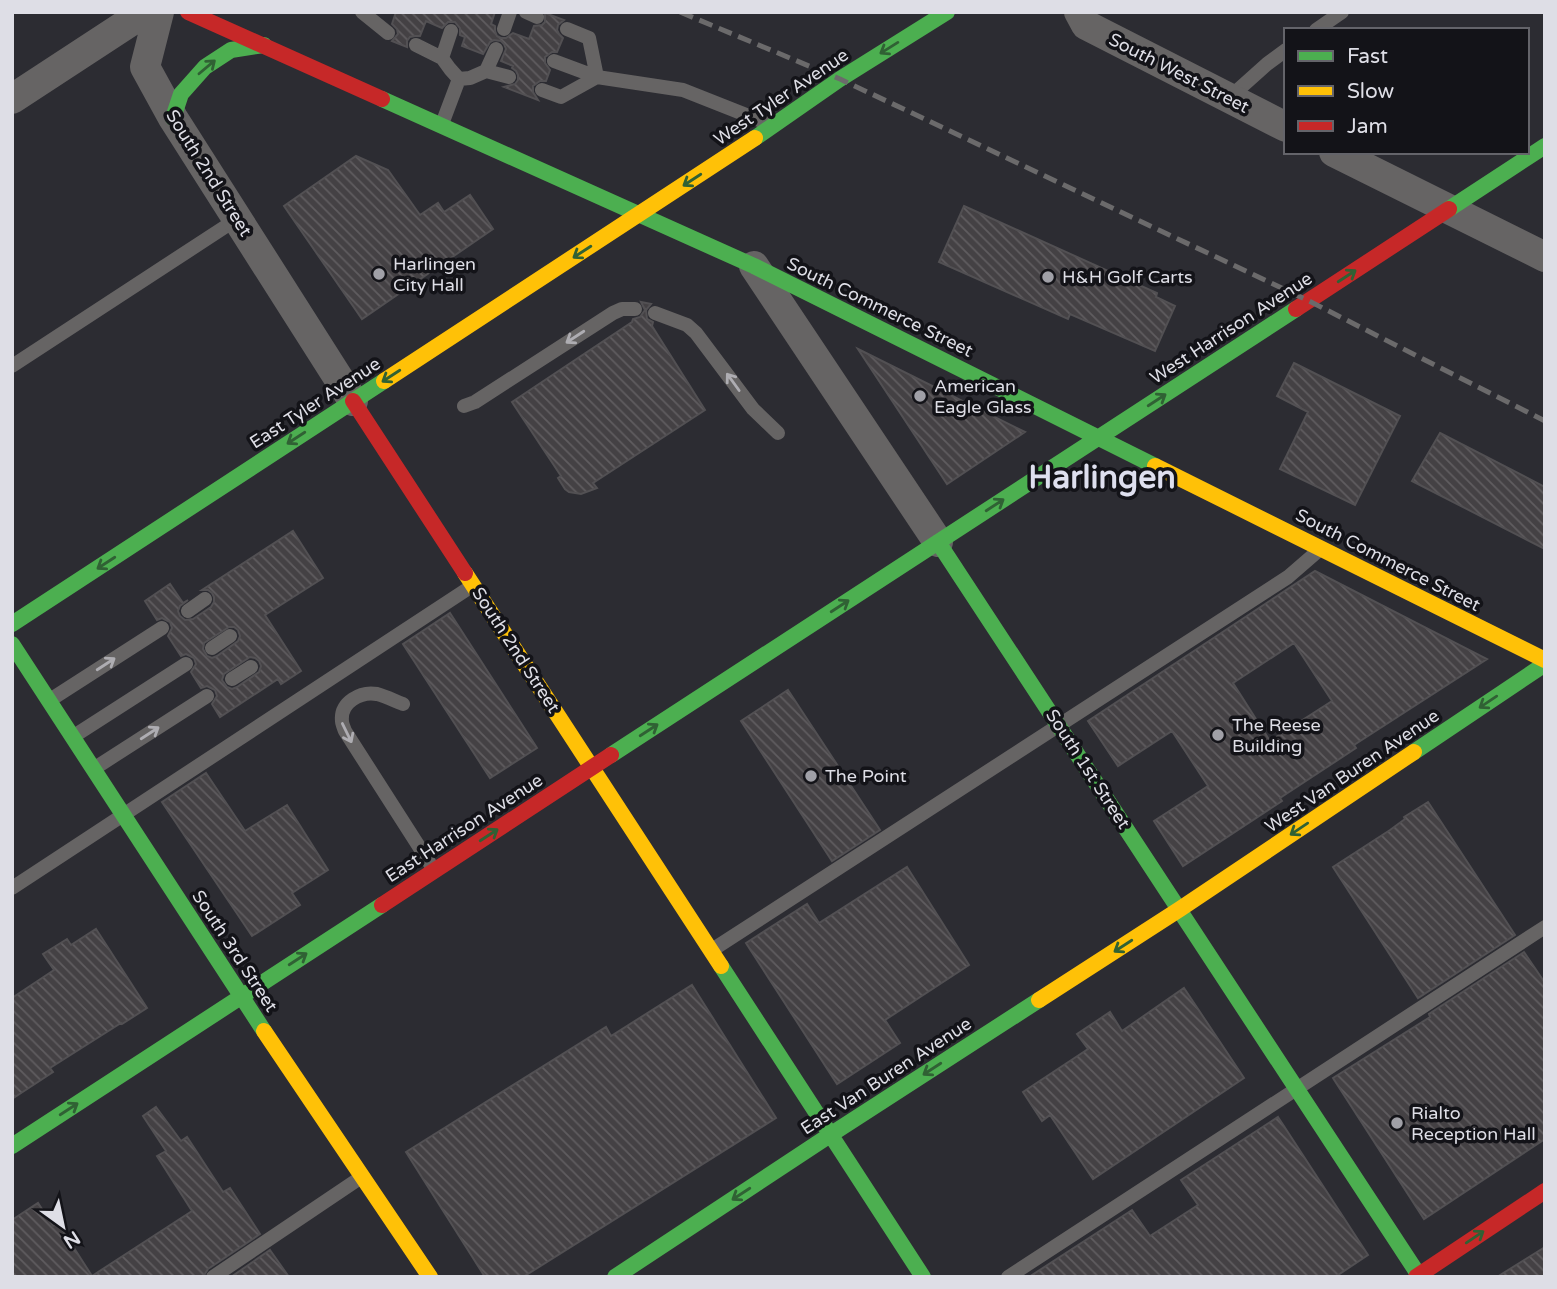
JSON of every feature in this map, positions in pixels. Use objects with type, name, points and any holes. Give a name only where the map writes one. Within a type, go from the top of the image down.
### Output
[{"type":"main road","name":"South Commerce Street","points":[[188,12],[754,266],[1545,662]]},
{"type":"main road","name":"West Tyler Avenue","points":[[639,215],[840,79],[947,12]]},
{"type":"main road","points":[[173,118],[181,94],[205,67],[231,50],[264,45]]},
{"type":"main road","name":"West Harrison Avenue","points":[[937,542],[1545,146]]},
{"type":"main road","name":"East Tyler Avenue","points":[[12,624],[639,215]]},
{"type":"main road","name":"South 2nd Street","points":[[353,401],[923,1277]]},
{"type":"main road","name":"South 1st Street","points":[[937,542],[1418,1276]]},
{"type":"main road","name":"East Harrison Avenue","points":[[12,1146],[937,542]]},
{"type":"main road","name":"South 3rd Street","points":[[12,644],[361,1178],[430,1277]]},
{"type":"main road","name":"West Van Buren Avenue","points":[[1180,909],[1545,662]]},
{"type":"main road","name":"East Van Buren Avenue","points":[[615,1277],[1180,909]]},
{"type":"main road","points":[[1418,1276],[1545,1191]]},
{"type":"street","points":[[12,99],[145,12]]},
{"type":"street","name":"South 2nd Street","points":[[159,12],[145,67],[173,118],[353,401]]},
{"type":"street","name":"South West Street","points":[[1075,17],[1284,126]]},
{"type":"street","points":[[1338,154],[1545,257]]},
{"type":"street","name":"South 1st Street","points":[[754,266],[937,542]]},
{"type":"lane","points":[[362,12],[388,33]]},
{"type":"lane","points":[[504,29],[509,12]]},
{"type":"lane","points":[[1319,28],[1342,12]]},
{"type":"lane","points":[[567,29],[589,38],[597,77]]},
{"type":"lane","points":[[442,58],[451,32]]},
{"type":"lane","points":[[416,45],[442,58],[459,79]]},
{"type":"lane","points":[[486,71],[496,49]]},
{"type":"lane","points":[[1229,98],[1284,52]]},
{"type":"lane","points":[[554,61],[597,77],[683,90],[773,125]]},
{"type":"lane","points":[[459,79],[470,78],[486,71],[509,77]]},
{"type":"lane","points":[[542,90],[561,97],[597,77]]},
{"type":"lane","points":[[441,126],[459,79]]},
{"type":"lane","points":[[12,366],[237,219]]},
{"type":"lane","points":[[464,406],[475,402],[613,313],[622,309],[635,309]]},
{"type":"lane","points":[[655,313],[687,325],[696,333],[753,409],[778,433]]},
{"type":"lane","points":[[711,951],[1288,578],[1321,548]]},
{"type":"lane","points":[[12,888],[474,586]]},
{"type":"lane","points":[[188,611],[205,599]]},
{"type":"lane","points":[[49,701],[162,628]]},
{"type":"lane","points":[[212,648],[230,636]]},
{"type":"lane","points":[[72,737],[186,664]]},
{"type":"lane","points":[[232,679],[251,667]]},
{"type":"lane","points":[[403,704],[378,694],[366,694],[356,697],[347,705],[341,719],[353,745],[434,870]]},
{"type":"lane","points":[[94,769],[206,696]]},
{"type":"lane","points":[[1008,1277],[1545,927]]},
{"type":"lane","points":[[213,1277],[361,1178]]},
{"type":"building","points":[[396,12],[495,12],[491,24],[495,26],[497,36],[506,38],[513,33],[529,39],[534,26],[545,22],[545,13],[564,20],[557,30],[563,38],[557,52],[545,57],[545,63],[550,70],[546,81],[540,81],[533,86],[538,100],[504,87],[515,84],[518,75],[513,66],[501,61],[506,49],[501,41],[490,42],[483,54],[462,46],[465,37],[460,35],[460,28],[455,22],[448,22],[442,28],[426,21],[420,36],[410,37],[407,47],[392,41],[398,34],[392,24]]},
{"type":"building","name":"Harlingen City Hall","points":[[356,156],[388,170],[420,215],[438,203],[444,212],[470,195],[493,229],[362,319],[284,206]]},
{"type":"building","name":"H&H Golf Carts","points":[[964,206],[1157,293],[1156,297],[1175,306],[1155,351],[1070,314],[1068,319],[939,262]]},
{"type":"building","points":[[641,302],[651,304],[646,310],[647,319],[653,322],[652,326],[705,410],[593,483],[597,488],[581,494],[569,492],[512,402],[633,319],[640,317],[645,310]]},
{"type":"building","name":"American Eagle Glass","points":[[858,349],[1025,432],[947,484]]},
{"type":"building","points":[[1294,363],[1400,416],[1355,505],[1280,469],[1308,412],[1277,396]]},
{"type":"building","points":[[1440,433],[1545,487],[1545,549],[1412,481]]},
{"type":"building","points":[[293,531],[323,578],[265,615],[301,671],[281,684],[278,679],[220,717],[212,704],[217,696],[215,690],[207,686],[201,688],[191,672],[196,664],[194,658],[186,654],[181,656],[168,636],[172,628],[170,622],[162,618],[157,620],[145,601],[170,584],[183,603],[188,600],[180,606],[180,616],[185,620],[193,619],[214,602],[212,593],[202,590]],"holes":[[[229,627],[238,630],[238,641],[217,656],[207,656],[203,649],[204,643]],[[250,657],[259,661],[259,672],[237,687],[227,687],[222,680],[224,674]]]},
{"type":"building","points":[[1315,571],[1487,659],[1354,745],[1356,748],[1280,798],[1282,801],[1183,866],[1154,821],[1208,786],[1172,731],[1118,766],[1088,721]],"holes":[[[1294,643],[1332,701],[1270,741],[1233,683]]]},
{"type":"building","points":[[450,613],[537,748],[490,778],[403,644]]},
{"type":"building","name":"The Point","points":[[788,690],[880,830],[832,861],[741,721]]},
{"type":"building","points":[[206,773],[245,831],[287,805],[328,870],[292,893],[300,905],[252,936],[162,802]]},
{"type":"building","points":[[1428,802],[1515,935],[1418,998],[1333,867]]},
{"type":"building","points":[[907,867],[969,965],[885,1020],[900,1043],[837,1084],[746,943],[807,904],[819,923]]},
{"type":"building","points":[[96,929],[147,1008],[50,1068],[53,1072],[12,1099],[12,998],[54,970],[43,954],[67,939],[71,945]]},
{"type":"building","points":[[1524,952],[1545,983],[1545,1139],[1424,1219],[1333,1078],[1430,1017],[1429,1014]]},
{"type":"building","points":[[692,985],[776,1118],[523,1277],[485,1277],[406,1152],[606,1027],[611,1036]]},
{"type":"building","points":[[1184,988],[1244,1078],[1093,1179],[1050,1115],[1042,1121],[1023,1092],[1088,1049],[1077,1034],[1110,1012],[1122,1031]]},
{"type":"building","points":[[156,1107],[181,1141],[187,1137],[223,1192],[230,1188],[260,1234],[208,1269],[203,1277],[12,1277],[12,1220],[38,1203],[53,1226],[58,1223],[92,1276],[192,1211],[157,1156],[166,1151],[143,1116]]},
{"type":"building","points":[[1278,1117],[1368,1255],[1335,1277],[1029,1277],[1132,1210],[1150,1236],[1198,1205],[1181,1180]]},
{"type":"building","points":[[1545,1247],[1545,1277],[1497,1277]]},
{"type":"building","points":[[270,1250],[289,1277],[231,1277]]},
{"type":"railway","points":[[680,12],[840,79],[1309,301],[1545,421]]},
{"type":"traffic: fast","points":[[755,138],[840,79],[947,12]]},
{"type":"traffic: fast","points":[[173,118],[181,94],[205,67],[231,50],[264,45]]},
{"type":"traffic: fast","points":[[382,99],[754,266],[1155,466]]},
{"type":"traffic: fast","points":[[1449,209],[1545,146]]},
{"type":"traffic: fast","points":[[611,755],[1296,309]]},
{"type":"traffic: fast","points":[[12,624],[384,381]]},
{"type":"traffic: fast","points":[[938,542],[1420,1277]]},
{"type":"traffic: fast","points":[[12,644],[264,1031]]},
{"type":"traffic: fast","points":[[1414,752],[1545,664]]},
{"type":"traffic: fast","points":[[12,1146],[382,905]]},
{"type":"traffic: fast","points":[[721,966],[923,1277]]},
{"type":"traffic: fast","points":[[615,1277],[1039,1000]]},
{"type":"traffic: slow","points":[[384,381],[755,138]]},
{"type":"traffic: slow","points":[[1155,466],[1545,660]]},
{"type":"traffic: slow","points":[[465,573],[721,966]]},
{"type":"traffic: slow","points":[[1039,1000],[1414,752]]},
{"type":"traffic: slow","points":[[264,1031],[430,1277]]},
{"type":"traffic: jam","points":[[188,12],[382,99]]},
{"type":"traffic: jam","points":[[1296,309],[1449,209]]},
{"type":"traffic: jam","points":[[353,401],[465,573]]},
{"type":"traffic: jam","points":[[382,905],[611,755]]},
{"type":"traffic: jam","points":[[1416,1277],[1545,1191]]},
{"type":"place","name":"Harlingen City Hall","points":[[379,274]]},
{"type":"place","name":"H&H Golf Carts","points":[[1048,277]]},
{"type":"place","name":"American Eagle Glass","points":[[920,396]]},
{"type":"place","name":"The Reese Building","points":[[1218,735]]},
{"type":"place","name":"The Point","points":[[811,776]]},
{"type":"place","name":"Rialto Reception Hall","points":[[1397,1123]]},
{"type":"district","name":"Harlingen","points":[[1102,478]]}]
